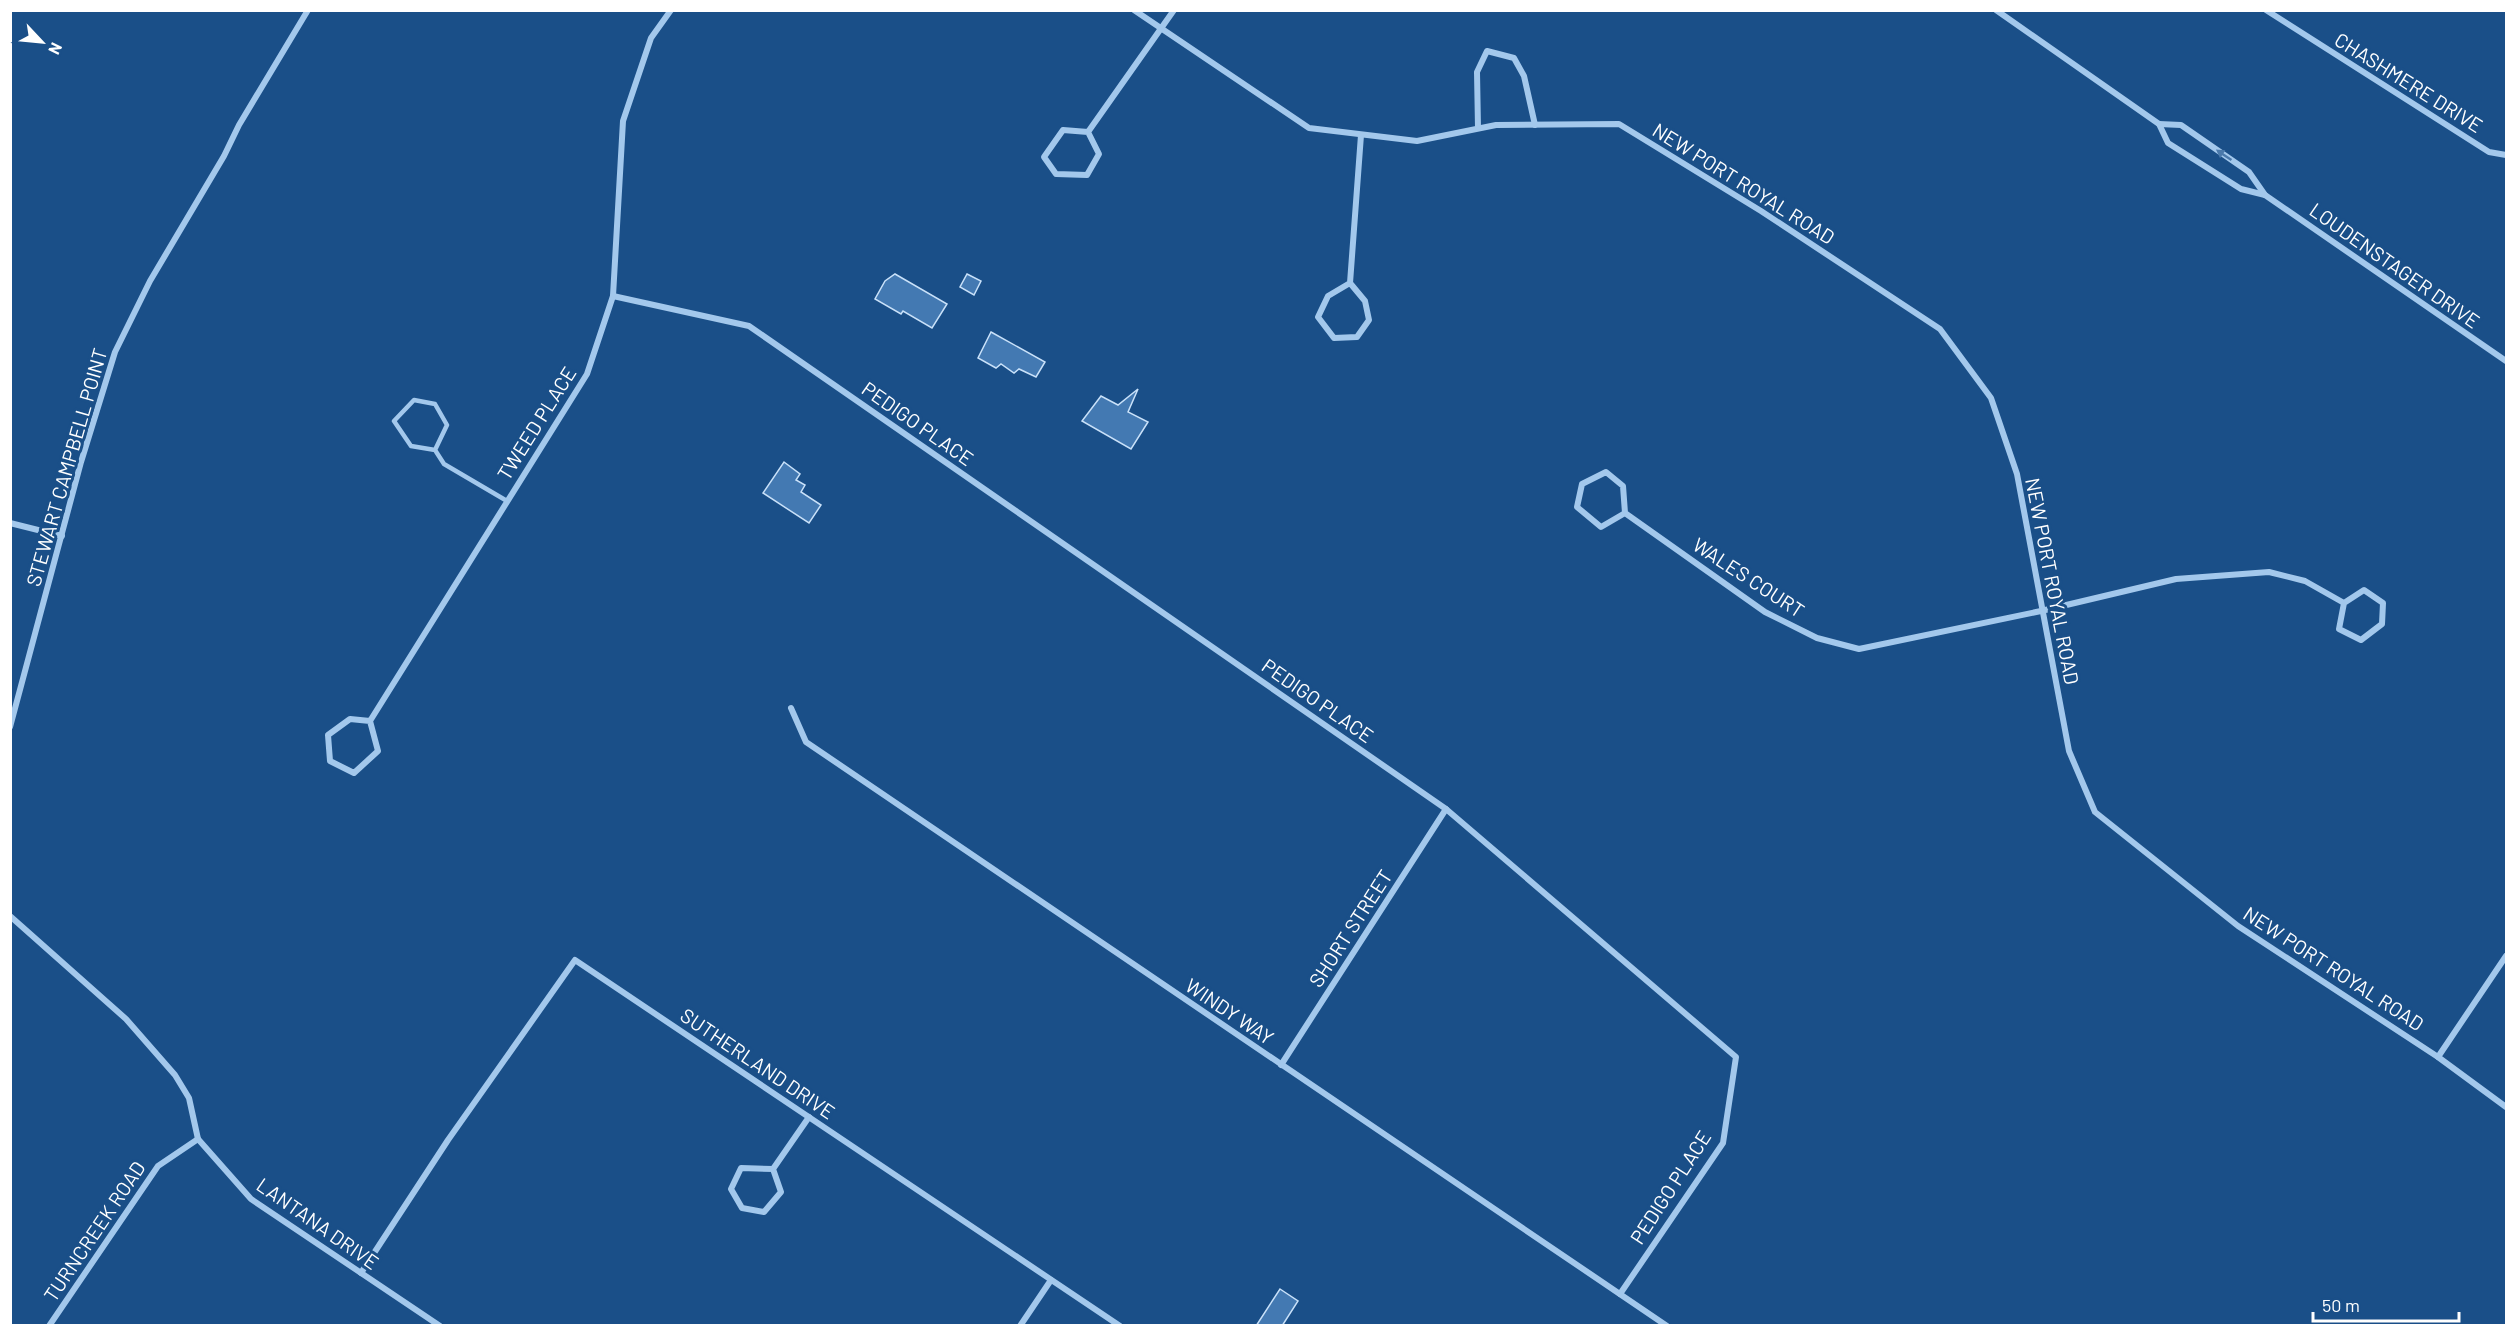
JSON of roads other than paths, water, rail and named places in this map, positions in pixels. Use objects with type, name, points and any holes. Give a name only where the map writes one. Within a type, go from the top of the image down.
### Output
[{"type":"street","name":"STEWART CAMPBELL POINT","points":[[10,727],[104,385],[133,312],[224,156],[239,125],[308,10]]},
{"type":"street","name":"TWEED PLACE","points":[[370,721],[587,374],[613,296],[622,121],[651,38],[671,10]]},
{"type":"street","name":"NEW PORT ROYAL ROAD","points":[[1134,10],[1309,128],[1417,141],[1496,125],[1619,124],[1761,210],[1940,329],[1991,398],[2017,474],[2069,751],[2096,812],[2238,926],[2438,1057],[2506,1107]]},
{"type":"street","points":[[1088,132],[1174,10]]},
{"type":"street","name":"LOUDENSTAGER DRIVE","points":[[1996,10],[2159,124],[2168,143],[2241,189],[2265,195],[2506,361]]},
{"type":"street","name":"CHASHMERE DRIVE","points":[[2266,10],[2489,152],[2506,155]]},
{"type":"street","points":[[1478,128],[1477,72],[1487,51],[1514,58],[1524,76],[1535,125]]},
{"type":"street","name":"LOUDENSTAGER DRIVE","points":[[2159,124],[2181,125],[2249,172],[2265,195]]},
{"type":"street","points":[[1063,130],[1088,132],[1099,154],[1087,175],[1056,174],[1044,158],[1063,130]]},
{"type":"street","points":[[1350,283],[1328,296],[1318,317],[1334,339],[1357,337],[1369,320],[1365,301],[1350,283],[1361,135]]},
{"type":"street","name":"PEDIGO PLACE","points":[[613,296],[749,326],[1446,809],[1628,962],[1736,1057],[1723,1143],[1620,1294]]},
{"type":"street","points":[[1606,472],[1623,486],[1625,513],[1600,527],[1577,507],[1582,484],[1606,472]]},
{"type":"street","name":"WALES COURT","points":[[1625,513],[1765,612],[1817,638],[1859,649],[2041,611],[2176,579],[2270,572],[2305,581],[2344,603]]},
{"type":"street","points":[[10,523],[62,536]]},
{"type":"street","points":[[2364,590],[2383,603],[2382,624],[2361,640],[2339,629],[2344,603],[2364,590]]},
{"type":"street","name":"WINDY WAY","points":[[791,708],[806,742],[1667,1326]]},
{"type":"street","points":[[350,719],[370,721],[378,751],[354,774],[330,761],[328,735],[350,719]]},
{"type":"street","name":"SHORT STREET","points":[[1281,1065],[1446,809]]},
{"type":"street","name":"LANTANA DRIVE","points":[[10,916],[126,1019],[176,1075],[189,1098],[198,1139],[250,1199],[440,1326]]},
{"type":"street","points":[[2438,1057],[2506,956]]},
{"type":"street","name":"SUTHERLAND DRIVE","points":[[361,1274],[437,1155],[575,960],[1120,1326]]},
{"type":"street","points":[[773,1169],[809,1117]]},
{"type":"street","name":"TURNCREEK ROAD","points":[[49,1326],[158,1166],[198,1139]]},
{"type":"street","points":[[741,1168],[773,1169],[781,1192],[764,1212],[742,1208],[731,1189],[741,1168]]},
{"type":"street","points":[[1020,1326],[1051,1280]]},
{"type":"lane","points":[[435,450],[447,425],[435,404],[414,400],[394,421],[411,446],[435,450],[444,464],[507,501]]}]
